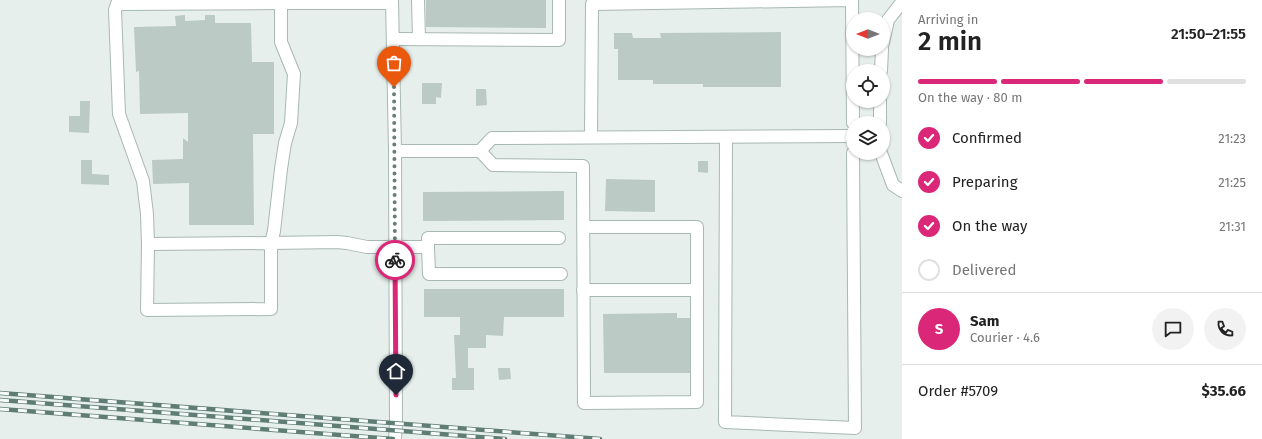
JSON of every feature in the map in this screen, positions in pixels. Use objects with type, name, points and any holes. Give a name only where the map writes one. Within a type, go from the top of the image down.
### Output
[{"type":"street","points":[[418,0],[419,39]]},
{"type":"street","points":[[393,39],[559,40],[558,0]]},
{"type":"street","points":[[591,137],[592,4],[852,0],[853,116]]},
{"type":"street","points":[[281,3],[281,42],[294,74],[292,123],[281,169],[274,231],[271,242],[271,309],[148,310],[147,214],[143,181],[119,114],[115,10],[117,4],[392,2],[395,151],[395,439]]},
{"type":"street","points":[[890,17],[902,2]]},
{"type":"street","points":[[726,136],[725,422],[855,428],[853,160]]},
{"type":"street","points":[[480,151],[492,138],[846,136]]},
{"type":"street","points":[[395,151],[480,151],[493,165],[583,166],[583,227],[583,290],[584,403],[697,402],[697,227],[583,227]]},
{"type":"street","points":[[884,160],[893,185],[902,191]]},
{"type":"street","points":[[559,238],[428,238],[429,274],[561,274]]},
{"type":"street","points":[[148,244],[347,242],[367,247],[428,247]]},
{"type":"street","points":[[583,290],[697,290]]},
{"type":"building","points":[[426,0],[546,0],[546,28],[426,27]]},
{"type":"building","points":[[185,15],[185,21],[205,20],[205,15],[215,15],[215,23],[251,23],[252,62],[274,62],[274,134],[253,134],[254,225],[189,225],[189,183],[153,184],[152,160],[183,159],[183,138],[188,142],[188,113],[140,114],[139,71],[136,72],[134,27],[176,26],[175,16]]},
{"type":"building","points":[[781,32],[781,87],[703,87],[703,84],[653,84],[653,80],[618,80],[618,49],[614,49],[614,33],[632,33],[633,38],[661,38],[660,33]]},
{"type":"building","points":[[422,83],[442,83],[441,98],[436,97],[436,104],[422,104]]},
{"type":"building","points":[[476,89],[486,89],[487,105],[476,106]]},
{"type":"building","points":[[80,101],[90,101],[89,133],[69,132],[69,116],[80,116]]},
{"type":"building","points":[[81,160],[92,160],[92,174],[109,175],[109,185],[81,184]]},
{"type":"building","points":[[698,161],[708,161],[708,173],[698,172]]},
{"type":"building","points":[[606,179],[655,180],[655,212],[605,211]]},
{"type":"building","points":[[564,191],[564,220],[423,221],[423,192]]},
{"type":"building","points":[[424,289],[564,289],[564,317],[504,317],[503,336],[486,335],[486,348],[468,348],[468,368],[474,368],[474,390],[452,390],[452,378],[456,378],[454,335],[460,335],[460,317],[424,317]]},
{"type":"building","points":[[677,313],[677,318],[690,318],[690,373],[604,373],[603,314]]},
{"type":"building","points":[[498,368],[510,368],[511,379],[499,380]]},
{"type":"railway","points":[[0,393],[600,439]]},
{"type":"railway","points":[[0,400],[505,439]]},
{"type":"railway","points":[[0,409],[393,439]]},
{"type":"way so far","points":[[394,87],[395,260]]},
{"type":"route","points":[[395,260],[396,395]]}]
